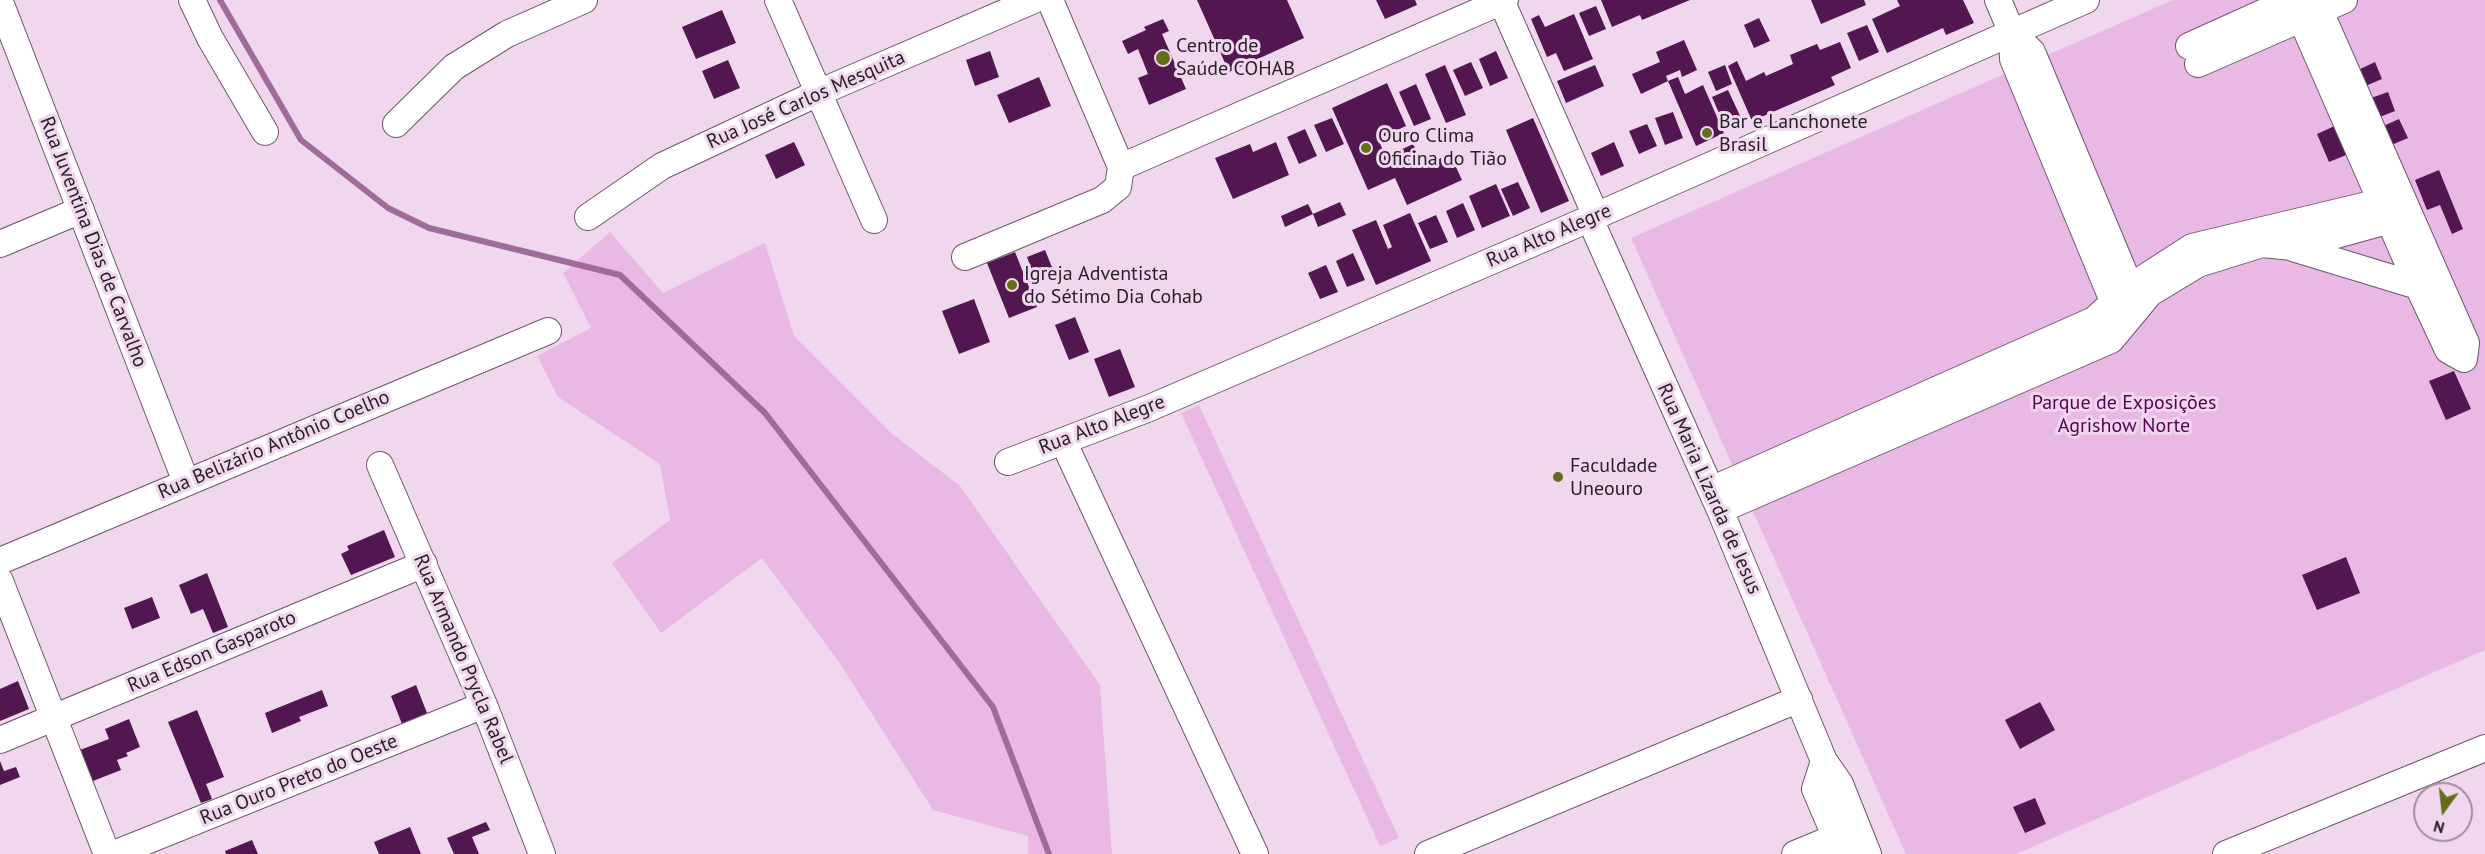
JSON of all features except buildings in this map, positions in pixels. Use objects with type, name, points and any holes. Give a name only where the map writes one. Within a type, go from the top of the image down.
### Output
[{"type":"street","points":[[192,0],[210,38],[266,132]]},
{"type":"street","points":[[396,124],[454,67],[507,34],[584,0]]},
{"type":"street","points":[[778,0],[873,220]]},
{"type":"street","name":"Rua José Carlos Mesquita","points":[[588,217],[662,166],[818,93],[1034,0]]},
{"type":"street","points":[[965,257],[1102,200],[1118,187],[1121,167],[1050,0]]},
{"type":"street","points":[[1121,167],[1503,0]]},
{"type":"street","name":"Rua Maria Lizarda de Jesus","points":[[1503,0],[1824,761],[1840,784],[1868,854]]},
{"type":"street","points":[[1998,0],[2012,33],[2032,52],[2077,182],[2129,300]]},
{"type":"street","name":"Rua Alto Alegre","points":[[1008,462],[1147,408],[1593,217],[2086,0]]},
{"type":"street","points":[[2194,55],[2305,6],[2344,0]]},
{"type":"street","name":"Rua Juventina Dias de Carvalho","points":[[0,2],[186,482]]},
{"type":"street","points":[[2305,6],[2395,208],[2466,343],[2464,359],[2448,350],[2418,286],[2395,208]]},
{"type":"street","points":[[2293,248],[2395,208]]},
{"type":"street","points":[[1715,500],[2111,340],[2129,300],[2192,247],[2395,208]]},
{"type":"street","points":[[0,244],[81,210]]},
{"type":"street","points":[[2129,300],[2150,293],[2198,264],[2262,244],[2293,248],[2418,286]]},
{"type":"street","name":"Rua Belizário Antônio Coelho","points":[[0,561],[548,331]]},
{"type":"street","points":[[1063,441],[1255,854]]},
{"type":"street","name":"Rua Armando Prycla Rabel","points":[[380,465],[484,705],[537,852]]},
{"type":"street","name":"Rua Edson Gasparoto","points":[[0,740],[424,564]]},
{"type":"street","points":[[0,581],[107,854]]},
{"type":"street","points":[[1428,854],[1799,699]]},
{"type":"street","name":"Rua Ouro Preto do Oeste","points":[[114,854],[484,705]]},
{"type":"street","points":[[2226,854],[2485,748]]},
{"type":"street","points":[[1795,854],[1840,846],[1815,789],[1824,761]]},
{"type":"green space","name":"Parque de Exposições Agrishow Norte","points":[[2173,0],[2485,0],[2485,650],[2016,854],[1906,854],[1631,238]]},
{"type":"green space","points":[[610,232],[663,293],[765,243],[794,336],[891,433],[960,486],[1100,685],[1112,854],[1028,854],[1028,836],[933,810],[839,662],[762,558],[661,633],[612,563],[670,520],[660,464],[558,397],[537,356],[591,328],[563,273]]},
{"type":"green space","points":[[1199,405],[1399,838],[1380,846],[1181,413]]},
{"type":"waterway","points":[[220,0],[301,140],[388,208],[429,228],[620,275],[765,413],[993,707],[1049,854]]},
{"type":"place","name":"Centro de Saúde COHAB","points":[[1163,58]]},
{"type":"place","name":"Bar e Lanchonete Brasil","points":[[1707,133]]},
{"type":"place","name":"Ouro Clima Oficina do Tião","points":[[1366,148]]},
{"type":"place","name":"Igreja Adventista do Sétimo Dia Cohab","points":[[1012,285]]},
{"type":"place","name":"Faculdade Uneouro","points":[[1558,477]]}]
